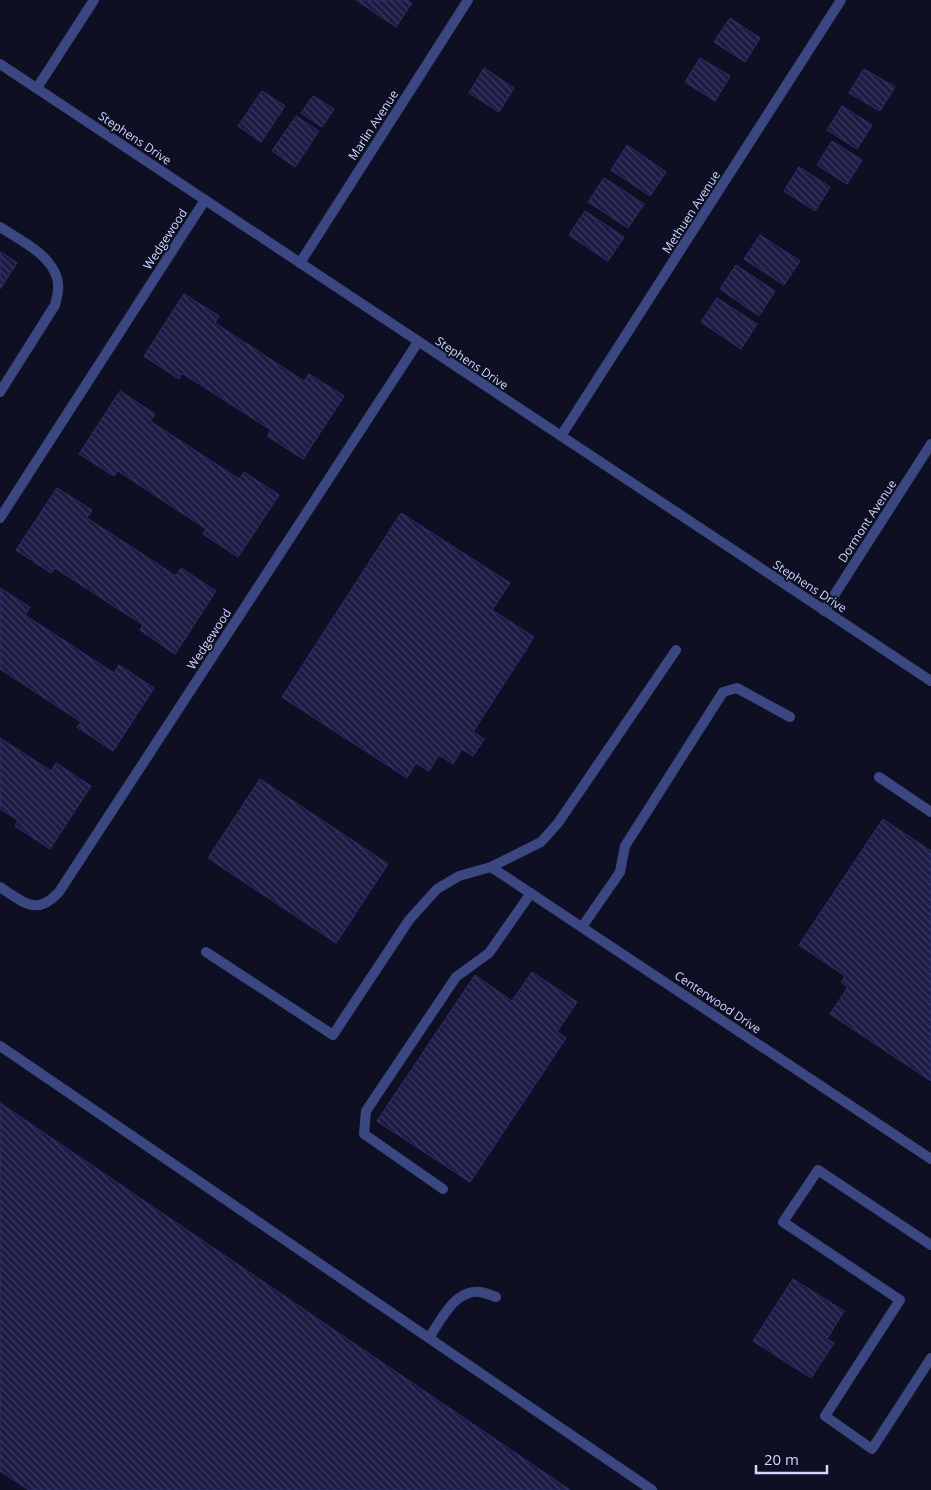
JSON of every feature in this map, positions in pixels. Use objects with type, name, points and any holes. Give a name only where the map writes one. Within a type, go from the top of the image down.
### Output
[{"type":"street","points":[[37,88],[94,0]]},
{"type":"street","name":"Marlin Avenue","points":[[300,263],[468,0]]},
{"type":"street","name":"Methuen Avenue","points":[[561,436],[841,0]]},
{"type":"street","name":"Stephens Drive","points":[[0,64],[931,681]]},
{"type":"street","name":"Wedgewood","points":[[0,518],[205,200]]},
{"type":"street","points":[[0,227],[29,246],[49,263],[58,279],[55,305],[0,392]]},
{"type":"street","name":"Wedgewood","points":[[0,887],[32,906],[43,905],[59,892],[418,342]]},
{"type":"street","name":"Dormont Avenue","points":[[824,611],[931,444]]},
{"type":"street","points":[[206,952],[332,1035],[409,920],[437,889],[459,876],[491,867],[542,842],[558,823],[676,650]]},
{"type":"street","points":[[582,926],[620,872],[625,846],[723,692],[737,688],[790,717]]},
{"type":"street","points":[[879,777],[931,812]]},
{"type":"street","name":"Centerwood Drive","points":[[491,867],[931,1159]]},
{"type":"street","points":[[444,1189],[364,1134],[366,1111],[456,977],[489,953],[530,893]]},
{"type":"street","points":[[0,1046],[652,1490]]},
{"type":"street","points":[[931,1245],[818,1170],[783,1222],[900,1300],[825,1416],[872,1449],[931,1358]]},
{"type":"street","points":[[429,1338],[451,1306],[465,1294],[480,1292],[496,1297]]},
{"type":"building","points":[[356,0],[407,0],[412,3],[396,27]]},
{"type":"building","points":[[730,18],[760,38],[745,62],[714,42]]},
{"type":"building","points":[[700,58],[730,76],[715,101],[685,82]]},
{"type":"building","points":[[484,68],[514,88],[499,112],[469,93]]},
{"type":"building","points":[[864,69],[895,87],[880,111],[849,93]]},
{"type":"building","points":[[262,91],[285,106],[261,142],[238,126]]},
{"type":"building","points":[[313,96],[334,109],[322,127],[301,113]]},
{"type":"building","points":[[842,106],[872,125],[857,149],[827,130]]},
{"type":"building","points":[[296,116],[319,131],[295,167],[272,151]]},
{"type":"building","points":[[832,141],[862,160],[847,184],[817,165]]},
{"type":"building","points":[[627,145],[666,172],[650,196],[611,170]]},
{"type":"building","points":[[799,167],[830,187],[815,211],[784,191]]},
{"type":"building","points":[[604,178],[644,204],[628,228],[588,202]]},
{"type":"building","points":[[585,211],[624,237],[608,261],[569,235]]},
{"type":"building","points":[[760,235],[800,261],[784,285],[744,259]]},
{"type":"building","points":[[0,253],[17,263],[0,289]]},
{"type":"building","points":[[736,265],[775,291],[759,316],[720,289]]},
{"type":"building","points":[[184,294],[219,316],[215,323],[304,381],[309,374],[344,396],[303,459],[267,436],[271,430],[182,373],[179,379],[144,356]]},
{"type":"building","points":[[717,298],[757,324],[741,349],[701,322]]},
{"type":"building","points":[[120,391],[155,414],[150,421],[239,479],[244,472],[279,495],[238,557],[203,534],[206,529],[118,471],[114,476],[79,454]]},
{"type":"building","points":[[57,488],[92,510],[87,518],[176,576],[181,568],[216,591],[175,654],[140,630],[143,625],[55,568],[51,573],[16,550]]},
{"type":"building","points":[[401,513],[510,583],[492,610],[534,637],[473,732],[484,739],[473,756],[462,749],[453,764],[439,755],[429,771],[416,763],[407,778],[282,697]]},
{"type":"building","points":[[0,588],[30,607],[25,615],[114,673],[119,665],[154,688],[113,751],[77,727],[81,722],[0,669]]},
{"type":"building","points":[[0,738],[51,771],[56,763],[91,786],[50,849],[15,826],[18,820],[0,809]]},
{"type":"building","points":[[260,779],[388,864],[336,943],[208,858]]},
{"type":"building","points":[[883,819],[931,851],[931,1081],[830,1014],[848,987],[841,982],[845,976],[799,945]]},
{"type":"building","points":[[532,972],[577,1002],[557,1032],[566,1038],[470,1182],[377,1121],[475,975],[512,1001]]},
{"type":"building","points":[[0,1103],[570,1490],[29,1490],[0,1471]]},
{"type":"building","points":[[793,1279],[844,1311],[827,1339],[834,1343],[811,1378],[753,1341]]}]
